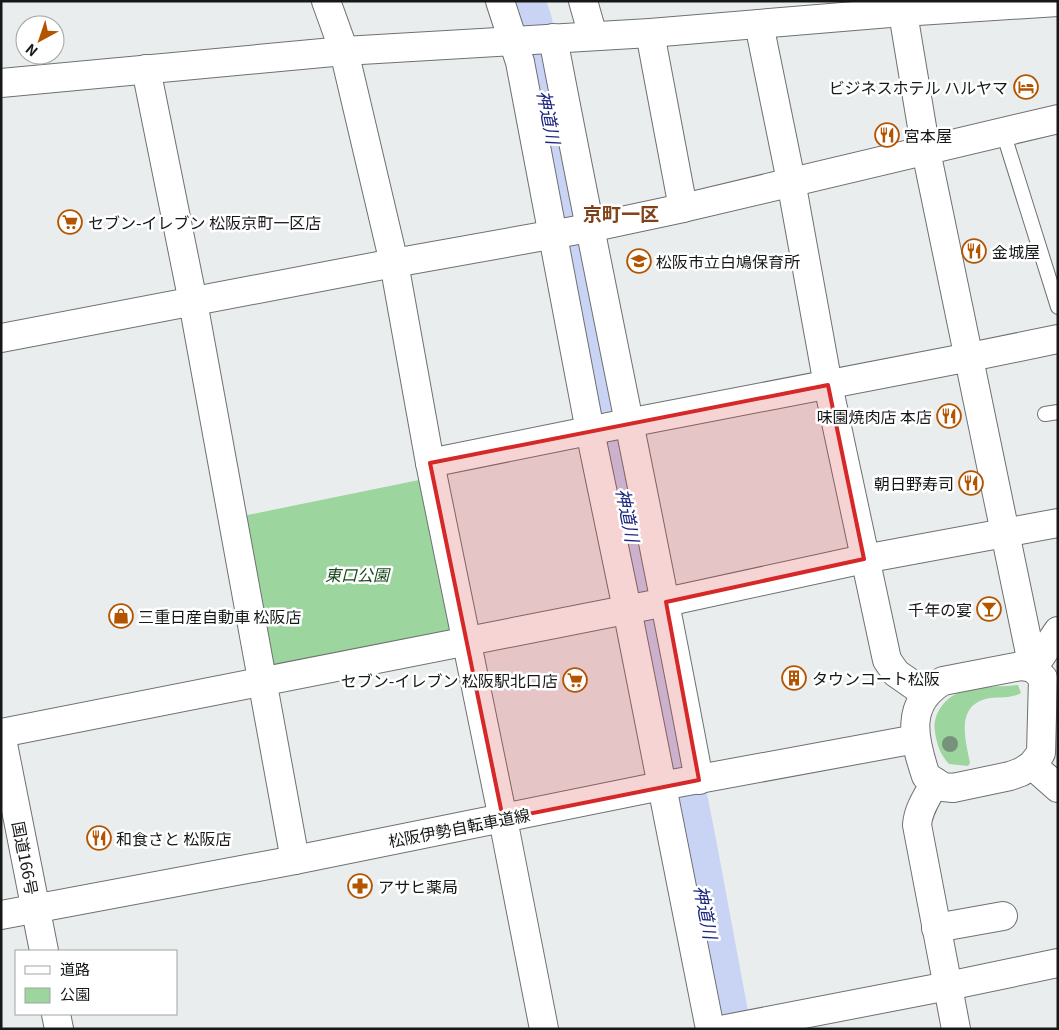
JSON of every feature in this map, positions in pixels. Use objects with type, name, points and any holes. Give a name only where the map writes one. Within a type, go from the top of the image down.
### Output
[{"type":"main road","points":[[326,1],[344,51],[394,263],[430,463],[544,1029]]},
{"type":"main road","points":[[500,1],[515,41],[520,62],[590,431],[628,609],[661,786],[710,1029]]},
{"type":"main road","points":[[582,1],[593,36]]},
{"type":"main road","points":[[1,84],[344,51],[650,33],[759,24],[902,6],[1047,2]]},
{"type":"main road","points":[[902,6],[926,151],[1034,668],[1043,678],[1041,753],[1032,765],[1010,776],[954,788],[943,786],[926,776],[916,739],[914,722],[918,708],[926,694],[943,681],[1022,666],[1034,668]]},
{"type":"main road","points":[[759,24],[791,181],[828,385],[887,660],[896,673],[926,694]]},
{"type":"main road","points":[[650,33],[683,208]]},
{"type":"main road","points":[[552,38],[588,228],[666,602],[699,780]]},
{"type":"main road","points":[[146,69],[192,302],[295,860]]},
{"type":"main road","points":[[1,338],[588,228],[683,208],[1058,119]]},
{"type":"main road","points":[[430,463],[628,422],[828,385],[1058,339]]},
{"type":"main road","points":[[1,734],[666,602],[864,559],[1058,523]]},
{"type":"main road","points":[[1034,668],[1058,631]]},
{"type":"main road","name":"国道166号","points":[[1,734],[44,950]]},
{"type":"main road","name":"松阪伊勢自転車道線","points":[[1,915],[295,860],[661,786],[916,739]]},
{"type":"main road","points":[[1032,765],[1058,788]]},
{"type":"main road","points":[[935,782],[920,810],[917,825],[956,1029]]},
{"type":"main road","points":[[936,928],[1003,916]]},
{"type":"main road","points":[[735,1027],[1058,963]]},
{"type":"main road","points":[[56,1015],[59,1029]]},
{"type":"lane","points":[[1003,132],[1058,307]]},
{"type":"highlighted area","points":[[828,385],[864,559],[666,602],[699,780],[503,819],[430,463]]},
{"type":"green space","name":"東口公園","points":[[419,480],[450,628],[441,639],[280,670],[267,660],[243,516]]},
{"type":"green space","points":[[1018,685],[1021,693],[1018,695],[990,698],[979,701],[971,707],[965,723],[970,763],[968,766],[949,764],[939,749],[934,726],[942,705],[951,697],[963,691]]},
{"type":"waterway","name":"神道川","points":[[524,1],[531,21],[695,841],[730,1029]]},
{"type":"place","name":"ビジネスホテル ハルヤマ","points":[[1026,87]]},
{"type":"place","name":"宮本屋","points":[[887,135]]},
{"type":"place","name":"セブン-イレブン 松阪京町一区店","points":[[70,222]]},
{"type":"place","name":"金城屋","points":[[974,251]]},
{"type":"place","name":"松阪市立白鳩保育所","points":[[639,261]]},
{"type":"place","name":"味園焼肉店 本店","points":[[949,416]]},
{"type":"place","name":"朝日野寿司","points":[[971,483]]},
{"type":"place","name":"千年の宴","points":[[989,609]]},
{"type":"place","name":"三重日産自動車 松阪店","points":[[121,616]]},
{"type":"place","name":"タウンコート松阪","points":[[794,678]]},
{"type":"place","name":"セブン-イレブン 松阪駅北口店","points":[[575,680]]},
{"type":"place","name":"和食さと 松阪店","points":[[99,838]]},
{"type":"place","name":"アサヒ薬局","points":[[360,886]]},
{"type":"district","name":"京町一区","points":[[621,212]]}]
